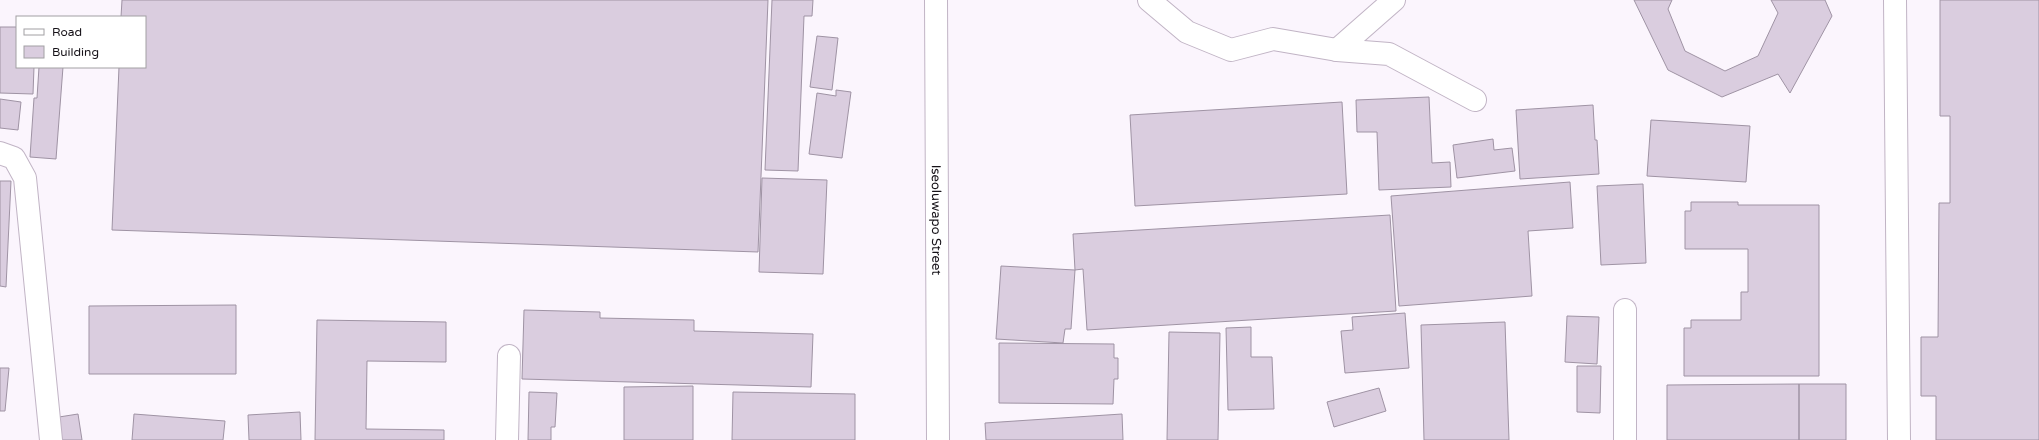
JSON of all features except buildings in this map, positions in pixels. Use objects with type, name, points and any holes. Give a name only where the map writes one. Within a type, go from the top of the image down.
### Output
[{"type":"street","name":"Iseoluwapo Street","points":[[936,0],[938,440]]},
{"type":"street","points":[[1149,0],[1187,32],[1231,50],[1273,39],[1337,50],[1389,54],[1475,100]]},
{"type":"street","points":[[1337,50],[1394,0]]},
{"type":"street","points":[[1895,0],[1899,440]]},
{"type":"street","points":[[0,152],[14,158],[25,178],[51,440]]},
{"type":"street","points":[[1625,310],[1625,440]]},
{"type":"street","points":[[507,440],[509,356]]}]
